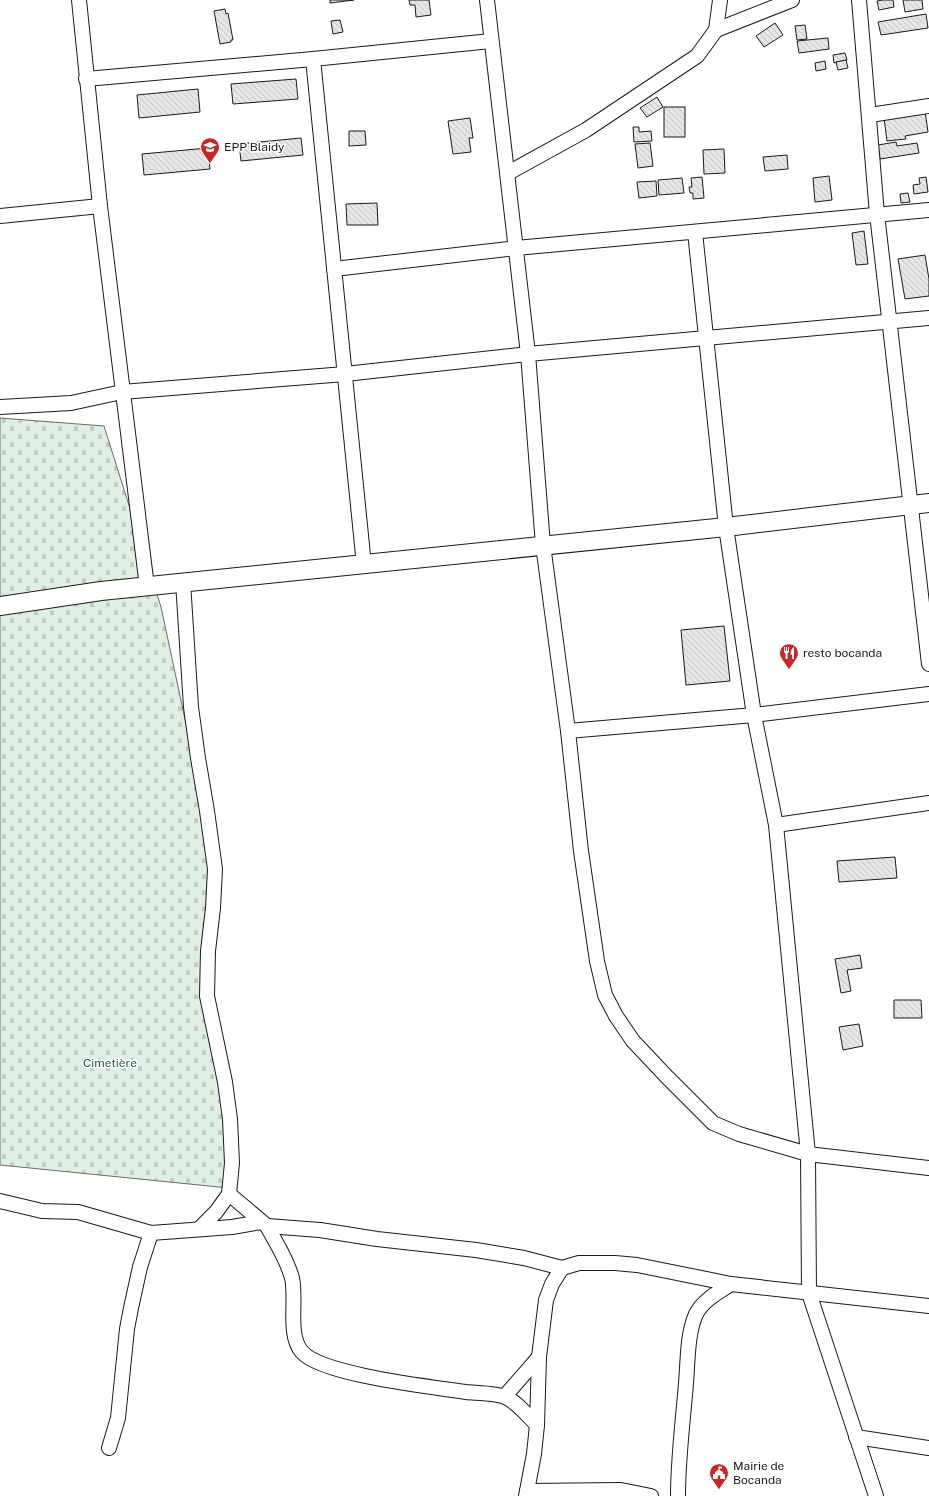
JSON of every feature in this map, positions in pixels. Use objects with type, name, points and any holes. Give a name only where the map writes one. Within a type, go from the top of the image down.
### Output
[{"type":"main road","points":[[0,606],[101,591],[726,527],[929,503]]},
{"type":"street","points":[[79,0],[100,206],[147,587]]},
{"type":"street","points":[[487,0],[528,354],[543,545],[568,731],[581,851],[597,961],[605,995],[616,1016],[633,1041],[713,1123],[739,1134],[808,1154],[929,1168]]},
{"type":"street","points":[[508,173],[586,130],[697,56],[716,30],[720,0]]},
{"type":"street","points":[[716,30],[792,0]]},
{"type":"street","points":[[859,0],[870,115],[877,214],[929,664]]},
{"type":"street","points":[[86,79],[313,59],[491,41]]},
{"type":"street","points":[[313,59],[364,565]]},
{"type":"street","points":[[870,115],[929,106]]},
{"type":"street","points":[[0,216],[100,206]]},
{"type":"street","points":[[334,269],[516,248],[929,210]]},
{"type":"street","points":[[696,232],[726,527],[754,715],[776,826],[808,1154],[809,1293],[876,1496]]},
{"type":"street","points":[[0,407],[71,403],[122,392],[345,374],[528,354],[890,323],[929,318]]},
{"type":"street","points":[[183,582],[191,707],[215,869],[213,908],[208,951],[207,996],[225,1082],[230,1119],[232,1163],[229,1194],[216,1212],[200,1228]]},
{"type":"street","points":[[568,731],[754,715],[929,694]]},
{"type":"street","points":[[776,826],[929,803]]},
{"type":"street","points":[[229,1194],[264,1224],[287,1264],[292,1279],[294,1296],[294,1331],[298,1346],[302,1352],[312,1360],[338,1369],[392,1381],[504,1396],[536,1425]]},
{"type":"street","points":[[0,1201],[42,1211],[78,1212],[151,1233],[264,1224],[476,1250],[524,1258],[562,1268],[579,1263],[615,1262],[731,1284],[929,1306]]},
{"type":"street","points":[[109,1448],[118,1418],[127,1330],[131,1308],[140,1267],[151,1233]]},
{"type":"street","points":[[562,1268],[552,1284],[546,1300],[539,1357],[534,1454],[526,1494],[621,1490],[651,1496]]},
{"type":"street","points":[[678,1496],[682,1426],[689,1350],[693,1325],[696,1314],[702,1304],[731,1284]]},
{"type":"street","points":[[504,1396],[539,1357]]},
{"type":"street","points":[[856,1437],[929,1448]]},
{"type":"green space","name":"Cimetière","points":[[0,418],[104,426],[161,607],[217,875],[203,986],[215,1026],[229,1188],[0,1165]]},
{"type":"building","points":[[330,0],[354,0],[330,3]]},
{"type":"building","points":[[409,0],[429,0],[431,15],[416,17],[415,5],[410,5]]},
{"type":"building","points":[[893,0],[894,7],[879,10],[877,1]]},
{"type":"building","points":[[903,0],[922,0],[923,9],[905,12]]},
{"type":"building","points":[[225,9],[226,14],[228,13],[233,40],[231,40],[231,42],[220,44],[214,11]]},
{"type":"building","points":[[926,14],[928,28],[881,35],[878,22]]},
{"type":"building","points":[[340,20],[343,32],[333,34],[331,21]]},
{"type":"building","points":[[775,23],[783,35],[764,47],[756,36]]},
{"type":"building","points":[[805,25],[807,39],[797,40],[795,26]]},
{"type":"building","points":[[828,38],[829,49],[799,53],[797,41]]},
{"type":"building","points":[[845,53],[847,60],[834,63],[833,55]]},
{"type":"building","points":[[846,60],[848,68],[838,70],[836,62]]},
{"type":"building","points":[[825,61],[826,69],[816,71],[815,63]]},
{"type":"building","points":[[296,79],[298,99],[233,104],[231,84]]},
{"type":"building","points":[[198,89],[200,112],[139,118],[137,95]]},
{"type":"building","points":[[657,97],[663,107],[647,117],[640,108]]},
{"type":"building","points":[[664,107],[685,107],[685,137],[664,137]]},
{"type":"building","points":[[925,111],[928,132],[905,136],[906,139],[887,141],[884,118]]},
{"type":"building","points":[[470,118],[473,138],[469,138],[471,152],[453,154],[448,121]]},
{"type":"building","points":[[633,127],[639,127],[639,132],[651,131],[652,141],[634,142]]},
{"type":"building","points":[[349,131],[365,131],[366,145],[349,146]]},
{"type":"building","points":[[301,138],[303,155],[241,161],[239,144]]},
{"type":"building","points":[[896,142],[897,146],[917,143],[919,153],[880,159],[878,145]]},
{"type":"building","points":[[650,143],[653,166],[638,168],[635,144]]},
{"type":"building","points":[[208,148],[210,169],[144,175],[142,154]]},
{"type":"building","points":[[724,149],[725,173],[704,174],[703,150]]},
{"type":"building","points":[[787,155],[788,169],[765,171],[763,157]]},
{"type":"building","points":[[829,176],[832,200],[815,202],[813,178]]},
{"type":"building","points":[[702,177],[704,198],[693,199],[693,193],[690,193],[689,187],[692,187],[691,178]]},
{"type":"building","points":[[926,177],[928,192],[914,194],[913,185],[920,184],[919,178]]},
{"type":"building","points":[[682,178],[684,193],[659,195],[658,180]]},
{"type":"building","points":[[656,181],[657,196],[639,198],[637,182]]},
{"type":"building","points":[[908,193],[910,202],[901,203],[900,194]]},
{"type":"building","points":[[377,203],[378,225],[347,225],[346,204]]},
{"type":"building","points":[[864,231],[868,264],[856,265],[852,233]]},
{"type":"building","points":[[925,255],[929,279],[929,296],[905,299],[898,259]]},
{"type":"building","points":[[724,626],[730,681],[686,685],[681,630]]},
{"type":"building","points":[[895,857],[897,878],[839,882],[837,861]]},
{"type":"building","points":[[860,955],[862,968],[847,970],[851,991],[841,993],[835,959]]},
{"type":"building","points":[[894,1000],[921,1000],[922,1018],[894,1018]]},
{"type":"building","points":[[859,1024],[863,1046],[843,1050],[839,1027]]},
{"type":"place","name":"EPP Blaidy","points":[[210,164]]},
{"type":"place","name":"resto bocanda","points":[[789,670]]},
{"type":"place","name":"Mairie de Bocanda","points":[[719,1490]]}]
